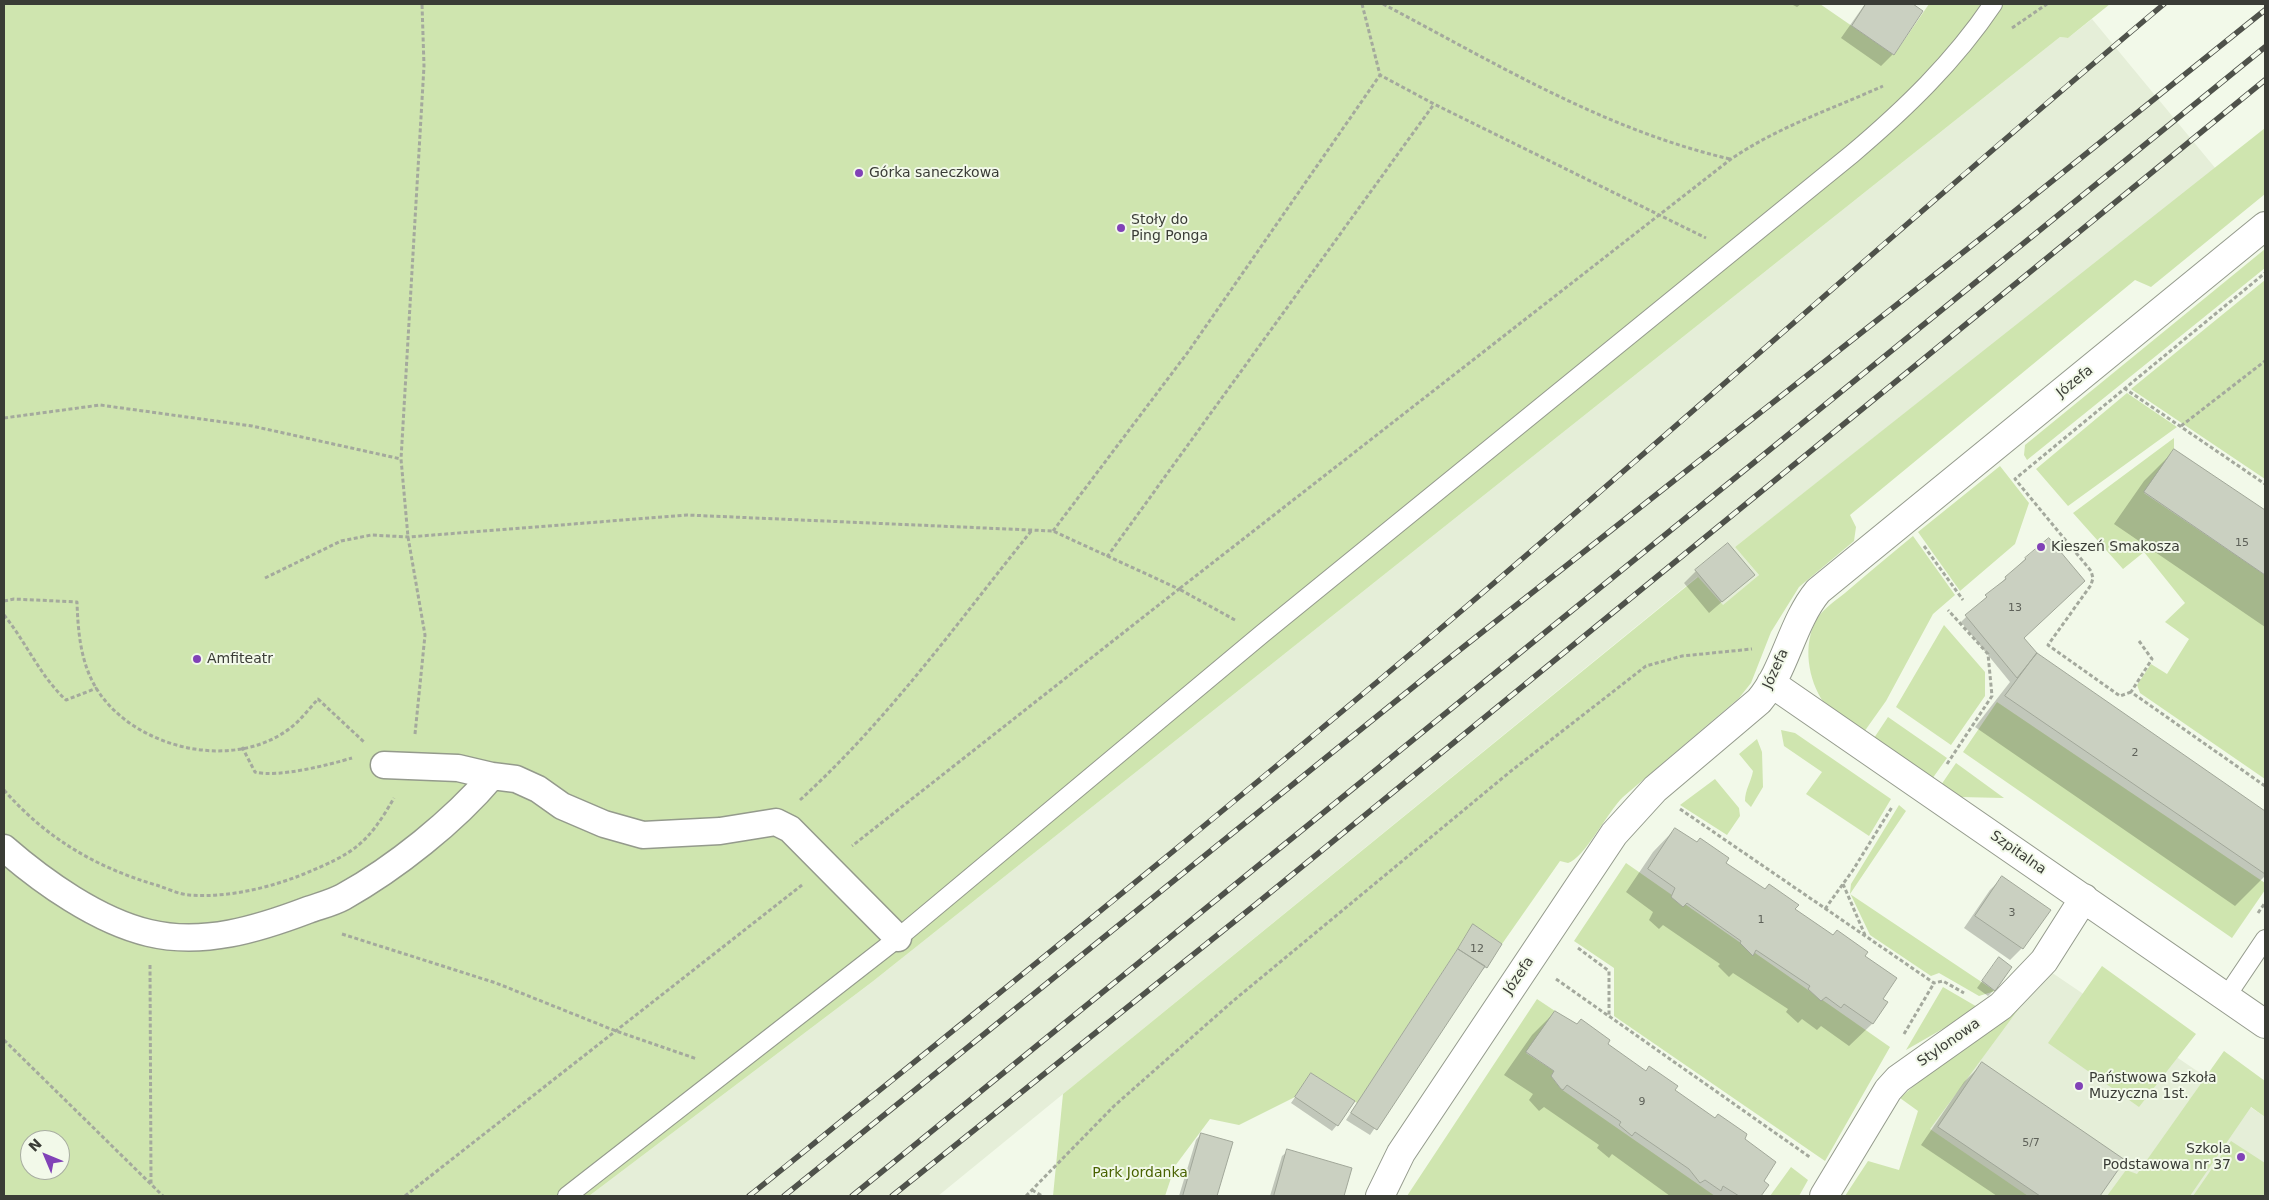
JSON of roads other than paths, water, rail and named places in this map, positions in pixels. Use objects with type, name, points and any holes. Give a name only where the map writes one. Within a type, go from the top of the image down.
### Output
[{"type":"street","name":"Józefa","points":[[1380,1196],[1401,1153],[1614,834],[1655,788],[1752,708],[1772,683],[1801,614],[1818,591],[2265,226]]},
{"type":"street","name":"Szpitalna","points":[[1772,683],[2265,1024]]},
{"type":"street","points":[[384,765],[458,768],[492,776],[516,779],[538,789],[562,806],[587,817],[643,835],[720,831],[776,822],[790,829],[898,938]]},
{"type":"street","points":[[4,848],[32,873],[70,899],[136,929],[150,934],[197,938],[222,936],[287,918],[342,897],[388,868],[469,803],[492,776]]},
{"type":"street","name":"Stylonowa","points":[[1830,1186],[1888,1090],[1898,1079],[2001,1006],[2044,961],[2084,898]]},
{"type":"lane","points":[[568,1196],[898,938],[1262,634],[1891,121],[1925,89],[1948,63],[1993,4]]},
{"type":"lane","points":[[2226,996],[2265,939]]},
{"type":"railway","points":[[749,1196],[1103,909],[1453,618],[1985,156],[2164,4]]},
{"type":"railway","points":[[784,1196],[1433,671],[1985,235],[2265,10]]},
{"type":"railway","points":[[852,1196],[2265,47]]},
{"type":"railway","points":[[892,1196],[1255,905],[2265,80]]},
{"type":"place","name":"Górka saneczkowa","points":[[859,173]]},
{"type":"place","name":"Stoły do Ping Ponga","points":[[1121,228]]},
{"type":"place","name":"Kieszeń Smakosza","points":[[2041,547]]},
{"type":"place","name":"Amfiteatr","points":[[197,659]]},
{"type":"place","name":"Państwowa Szkoła Muzyczna 1st.","points":[[2079,1086]]},
{"type":"place","name":"Szkola Podstawowa nr 37","points":[[2241,1157]]},
{"type":"park label","name":"Park Jordanka","points":[[1140,1173]]}]
